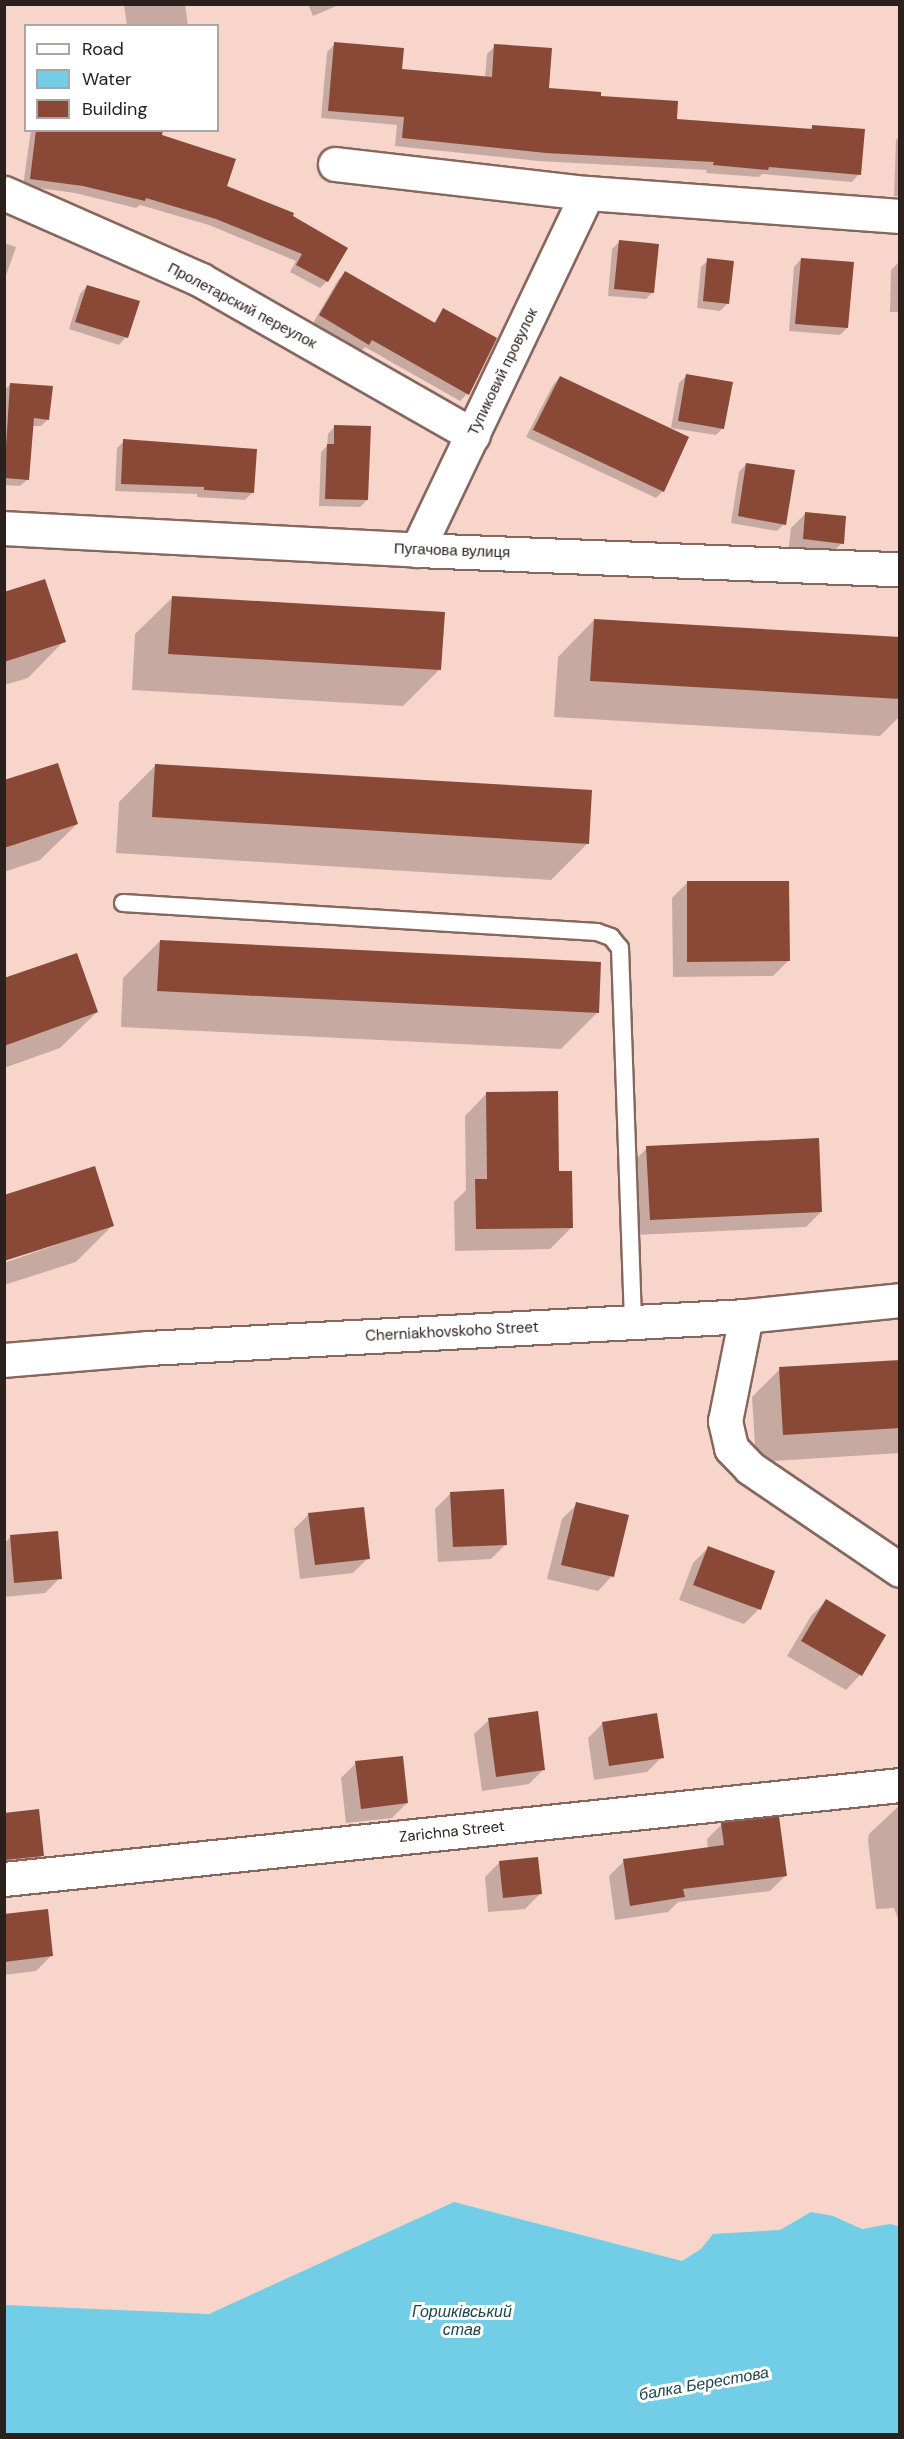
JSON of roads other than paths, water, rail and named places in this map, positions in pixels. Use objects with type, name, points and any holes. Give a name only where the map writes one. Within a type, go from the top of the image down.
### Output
[{"type":"street","points":[[335,164],[587,193],[900,216]]},
{"type":"street","name":"Пролетарский переулок","points":[[4,193],[201,280],[473,435]]},
{"type":"street","name":"Тупиковий провулок","points":[[417,550],[587,193]]},
{"type":"street","name":"Пугачова вулиця","points":[[4,528],[417,550],[900,569]]},
{"type":"street","name":"Cherniakhovskoho Street","points":[[4,1360],[148,1348],[746,1316],[900,1300]]},
{"type":"street","points":[[746,1316],[724,1420],[731,1448],[750,1468],[900,1570]]},
{"type":"street","name":"Zarichna Street","points":[[4,1879],[900,1785]]},
{"type":"lane","points":[[123,903],[597,932],[611,937],[620,948],[633,1322]]},
{"type":"water","name":"Горшківський став","points":[[454,2202],[682,2261],[701,2249],[713,2234],[780,2230],[811,2212],[833,2216],[862,2229],[890,2224],[899,2226],[899,2434],[5,2434],[5,2305],[209,2314]]},
{"type":"water label","name":"балка Берестова","points":[[704,2384]]}]
